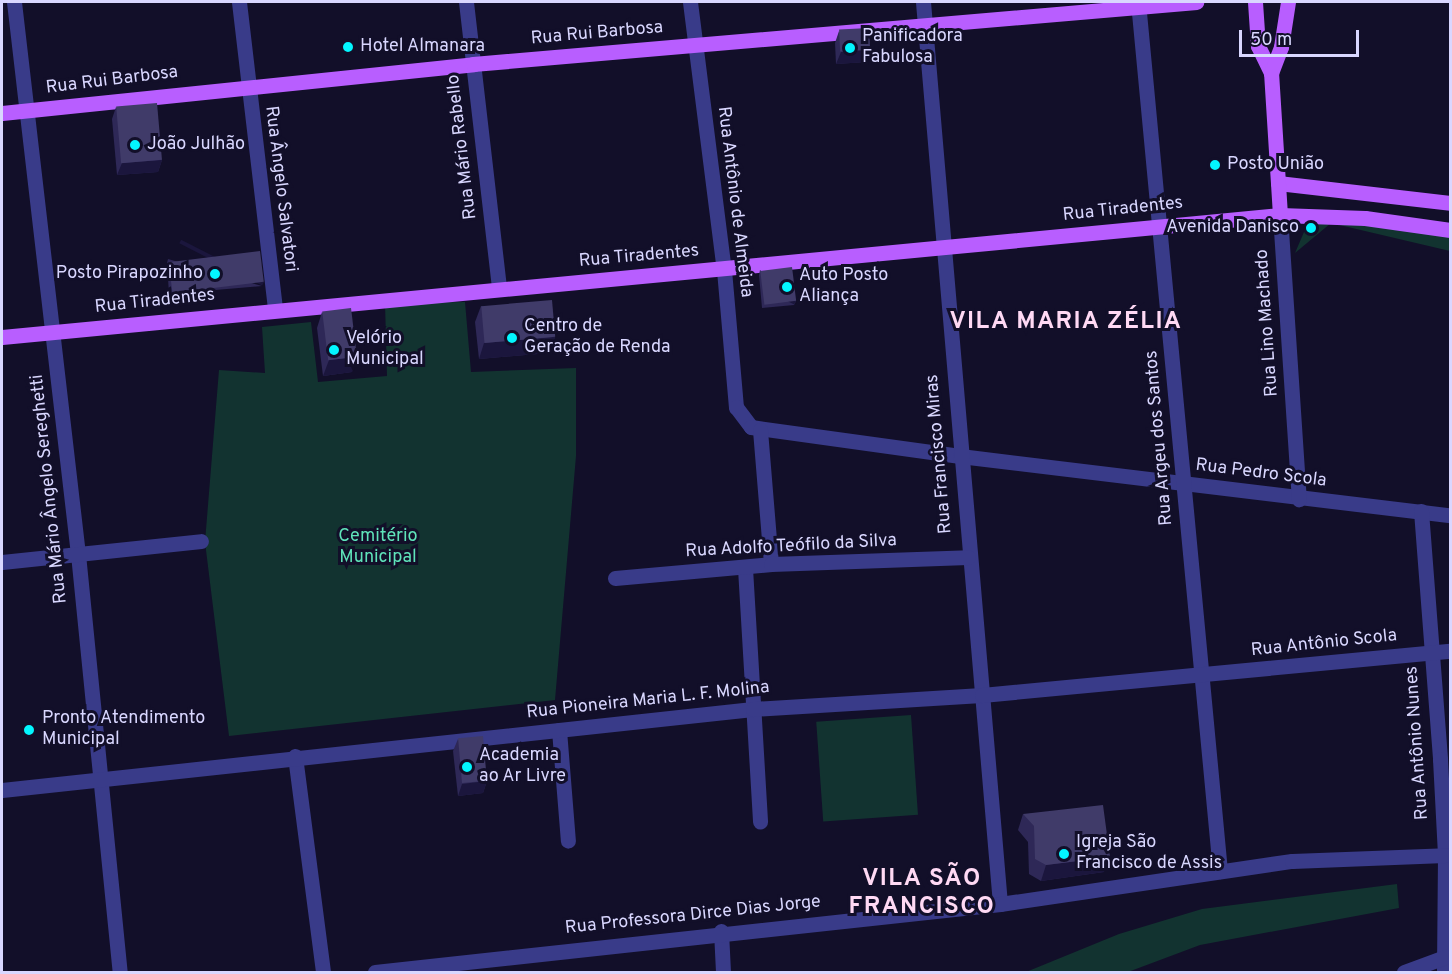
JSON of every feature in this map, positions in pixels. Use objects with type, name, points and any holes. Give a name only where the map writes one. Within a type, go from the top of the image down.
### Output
[{"type":"main road","name":"Rua Rui Barbosa","points":[[2,113],[473,64],[926,26],[1138,4],[1196,2]]},
{"type":"main road","name":"Rua Lino Machado","points":[[1255,2],[1258,46],[1271,73],[1280,214]]},
{"type":"main road","name":"Rua Lino Machado","points":[[1271,73],[1281,47],[1288,2]]},
{"type":"main road","points":[[1278,183],[1446,200]]},
{"type":"main road","name":"Rua Tiradentes","points":[[2,337],[499,288],[724,270],[1280,214]]},
{"type":"main road","points":[[1280,214],[1365,218],[1450,230]]},
{"type":"street","name":"Rua Mário Ângelo Sereghetti","points":[[14,2],[78,554],[120,972]]},
{"type":"street","name":"Rua Ângelo Salvatori","points":[[239,2],[247,86],[275,309]]},
{"type":"street","name":"Rua Mário Rabello","points":[[466,2],[499,288]]},
{"type":"street","name":"Rua Antônio de Almeida","points":[[690,2],[724,270],[736,407],[745,422],[760,430]]},
{"type":"street","name":"Rua Francisco Miras","points":[[923,2],[968,557],[1000,904]]},
{"type":"street","name":"Rua Argeu dos Santos","points":[[1138,4],[1161,225],[1220,871]]},
{"type":"street","name":"Rua Lino Machado","points":[[1280,214],[1299,499]]},
{"type":"street","name":"Rua Pedro Scola","points":[[760,430],[1183,485],[1450,516]]},
{"type":"street","points":[[760,430],[771,564]]},
{"type":"street","name":"Rua Antônio Nunes","points":[[1420,511],[1445,855],[1445,965]]},
{"type":"street","points":[[2,562],[201,540]]},
{"type":"street","name":"Rua Adolfo Teófilo da Silva","points":[[615,578],[771,564],[968,557]]},
{"type":"street","points":[[745,568],[760,822]]},
{"type":"street","name":"Rua Antônio Scola","points":[[1202,676],[1450,651]]},
{"type":"street","name":"Rua Pioneira Maria L. F. Molina","points":[[2,790],[295,756],[753,709],[982,695],[1202,676]]},
{"type":"street","points":[[559,730],[568,841]]},
{"type":"street","points":[[295,756],[323,972]]},
{"type":"street","name":"Rua Professora Dirce Dias Jorge","points":[[375,972],[721,932],[1000,904],[1220,871],[1334,857],[1445,855]]},
{"type":"street","points":[[721,932],[723,972]]},
{"type":"street","points":[[1404,972],[1445,965]]},
{"type":"green space","points":[[1331,223],[1388,226],[1450,236],[1450,251]]},
{"type":"green space","points":[[1331,223],[1295,253],[1307,225]]},
{"type":"green space","name":"Cemitério Municipal","points":[[465,302],[471,372],[576,368],[576,456],[555,700],[229,736],[205,542],[219,370],[265,373],[262,327],[311,322],[318,382],[387,376],[385,303]]},
{"type":"green space","points":[[911,715],[918,815],[823,821],[816,722]]},
{"type":"green space","points":[[1397,884],[1399,908],[1200,945],[1128,972],[1026,972],[1119,934],[1202,909]]},
{"type":"building","points":[[869,28],[870,50],[840,52],[839,30]]},
{"type":"building","name":"João Julhão","points":[[157,103],[162,160],[121,163],[116,107]]},
{"type":"building","name":"Posto Pirapozinho","points":[[260,251],[264,282],[172,293],[169,262]]},
{"type":"building","points":[[792,267],[796,301],[764,305],[760,271]]},
{"type":"building","points":[[552,300],[555,337],[484,343],[481,306]]},
{"type":"building","points":[[351,308],[357,357],[328,360],[322,312]]},
{"type":"building","points":[[483,736],[487,781],[462,783],[458,738]]},
{"type":"building","name":"Igreja São Francisco de Assis","points":[[1103,805],[1110,857],[1046,865],[1035,859],[1034,826],[1023,814]]},
{"type":"place","name":"Hotel Almanara","points":[[348,47]]},
{"type":"place","name":"Panificadora Fabulosa","points":[[850,48]]},
{"type":"place","name":"João Julhão","points":[[135,145]]},
{"type":"place","name":"Posto União","points":[[1215,165]]},
{"type":"place","name":"Avenida Danisco","points":[[1311,228]]},
{"type":"place","name":"Posto Pirapozinho","points":[[215,274]]},
{"type":"place","name":"Auto Posto Aliança","points":[[787,287]]},
{"type":"place","name":"Centro de Geração de Renda","points":[[512,338]]},
{"type":"place","name":"Velório Municipal","points":[[334,350]]},
{"type":"place","name":"Pronto Atendimento Municipal","points":[[29,730]]},
{"type":"place","name":"Academia ao Ar Livre","points":[[467,767]]},
{"type":"place","name":"Igreja São Francisco de Assis","points":[[1064,854]]},
{"type":"district","name":"VILA MARIA ZÉLIA","points":[[1066,323]]},
{"type":"district","name":"VILA SÃO FRANCISCO","points":[[922,894]]}]
